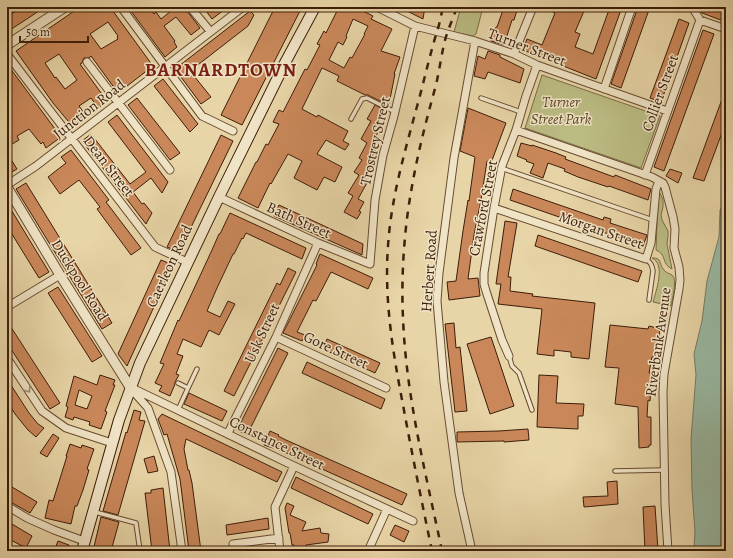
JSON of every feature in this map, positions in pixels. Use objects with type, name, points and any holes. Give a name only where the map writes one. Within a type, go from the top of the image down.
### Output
[{"type":"main road","name":"Caerleon Road","points":[[83,546],[118,420],[140,363],[187,262],[286,61],[315,7]]},
{"type":"street","points":[[7,45],[65,7]]},
{"type":"street","points":[[121,7],[202,116],[233,131]]},
{"type":"street","points":[[190,7],[210,32]]},
{"type":"street","name":"Junction Road","points":[[7,186],[72,139],[243,7]]},
{"type":"street","name":"Turner Street","points":[[377,7],[415,26],[475,41],[514,54],[537,65],[667,111]]},
{"type":"street","points":[[514,54],[533,7]]},
{"type":"street","points":[[604,89],[632,7]]},
{"type":"street","points":[[692,7],[700,20],[726,29]]},
{"type":"street","name":"Collier Street","points":[[645,175],[700,20]]},
{"type":"street","name":"Trostrey Street","points":[[370,264],[375,200],[383,155],[395,112],[415,26]]},
{"type":"street","name":"Herbert Road","points":[[472,551],[458,486],[444,382],[437,301],[439,273],[454,158],[475,41]]},
{"type":"street","name":"Dean Street","points":[[7,54],[156,247],[187,262]]},
{"type":"street","points":[[88,62],[170,170]]},
{"type":"street","name":"Crawford Street","points":[[509,356],[502,340],[484,284],[484,273],[501,168],[516,130],[537,65]]},
{"type":"street","points":[[516,130],[652,177],[659,181]]},
{"type":"street","name":"Morgan Street","points":[[494,208],[646,260],[650,249],[656,189],[659,181]]},
{"type":"street","name":"Riverbank Avenue","points":[[659,181],[663,183],[665,187],[674,217],[674,248],[679,266],[680,280],[664,374],[662,409],[668,551]]},
{"type":"street","name":"Duckpool Road","points":[[7,186],[60,275],[130,387]]},
{"type":"street","name":"Bath Street","points":[[219,197],[318,243],[370,264]]},
{"type":"street","name":"Usk Street","points":[[228,433],[276,337],[318,243]]},
{"type":"street","points":[[7,307],[60,275]]},
{"type":"street","name":"Gore Street","points":[[276,337],[386,388]]},
{"type":"street","points":[[7,358],[42,411],[66,428],[112,443]]},
{"type":"street","points":[[130,387],[148,408],[171,472],[182,551]]},
{"type":"street","name":"Constance Street","points":[[130,387],[294,466],[413,521]]},
{"type":"street","points":[[280,551],[275,507],[294,466]]},
{"type":"street","points":[[7,506],[83,546]]},
{"type":"street","points":[[368,551],[387,509]]},
{"type":"street","points":[[233,544],[279,538]]},
{"type":"lane","points":[[351,120],[362,99],[364,98],[367,98],[395,112]]},
{"type":"lane","points":[[481,98],[521,112]]},
{"type":"lane","points":[[501,168],[654,220]]},
{"type":"lane","points":[[646,260],[651,263],[653,271],[649,300]]},
{"type":"lane","points":[[509,356],[512,366],[519,373],[532,410]]},
{"type":"lane","points":[[178,410],[196,369]]},
{"type":"lane","points":[[178,383],[188,388]]},
{"type":"lane","points":[[615,471],[664,470]]},
{"type":"lane","points":[[93,511],[136,523],[140,551]]},
{"type":"green space","points":[[461,7],[472,7],[471,9],[482,11],[476,34],[473,36],[454,32]]},
{"type":"green space","name":"Turner Street Park","points":[[542,75],[660,116],[641,168],[525,128]]},
{"type":"green space","points":[[660,193],[663,200],[661,215],[668,231],[667,244],[672,269],[666,264],[662,254],[656,250],[658,194]]},
{"type":"green space","points":[[652,258],[658,259],[665,271],[674,277],[675,285],[671,306],[653,302],[658,285],[659,272],[656,261]]},
{"type":"shaded area","points":[[726,198],[726,551],[696,551],[694,548],[695,532],[691,439],[696,375],[694,354],[702,321],[707,281],[719,237],[720,210]]},
{"type":"building","points":[[22,7],[45,7],[7,32],[7,17]]},
{"type":"building","points":[[80,7],[110,7],[153,66],[118,93],[91,56],[89,58],[84,58],[80,64],[107,101],[98,108],[91,98],[79,106],[87,117],[73,127],[53,103],[16,51]],"holes":[[[108,22],[118,36],[118,39],[101,49],[90,34]],[[59,54],[77,80],[65,89],[56,77],[55,78],[45,63]]]},
{"type":"building","points":[[128,7],[149,7],[154,14],[156,12],[161,19],[176,7],[184,7],[200,28],[191,35],[176,17],[164,26],[175,41],[174,42],[177,47],[165,57]]},
{"type":"building","points":[[203,7],[228,7],[212,19]]},
{"type":"building","points":[[275,7],[302,7],[242,125],[221,115]]},
{"type":"building","points":[[339,7],[355,7],[373,16],[371,19],[392,29],[381,51],[400,57],[394,74],[389,104],[388,105],[365,95],[337,81],[339,76],[322,68],[302,109],[317,117],[318,115],[348,131],[343,141],[349,144],[345,150],[326,140],[317,154],[342,167],[335,182],[324,177],[317,190],[294,178],[302,161],[288,154],[271,184],[270,183],[258,208],[238,198],[256,162],[266,144],[268,145],[279,124],[273,122],[279,110],[283,112],[305,69],[307,70],[320,45],[317,44],[324,31],[326,33]],"holes":[[[353,19],[368,26],[352,58],[350,57],[344,68],[329,60],[338,42],[343,45]]]},
{"type":"building","points":[[399,7],[425,7],[423,19]]},
{"type":"building","points":[[504,7],[518,7],[504,45],[491,41]]},
{"type":"building","points":[[543,7],[574,7],[584,11],[575,32],[580,34],[575,47],[593,54],[610,7],[622,7],[596,79],[523,50],[527,39],[542,45],[555,13]]},
{"type":"building","points":[[638,7],[650,7],[621,88],[611,84]]},
{"type":"building","points":[[698,7],[717,7],[726,10],[726,22],[702,13]]},
{"type":"building","points":[[250,11],[254,15],[248,26],[190,71],[211,97],[201,104],[175,69]]},
{"type":"building","points":[[679,19],[689,23],[661,102],[650,98]]},
{"type":"building","points":[[703,30],[714,34],[664,171],[654,167]]},
{"type":"building","points":[[488,51],[500,55],[500,57],[524,69],[520,83],[488,72],[485,79],[474,76],[478,56],[485,59]]},
{"type":"building","points":[[7,64],[61,137],[46,148],[43,142],[41,144],[29,129],[17,136],[19,140],[7,147]]},
{"type":"building","points":[[163,79],[198,124],[190,132],[154,86]]},
{"type":"building","points":[[725,91],[726,122],[704,181],[693,178]]},
{"type":"building","points":[[137,98],[180,153],[170,160],[128,105]]},
{"type":"building","points":[[375,105],[385,110],[377,124],[375,123],[381,127],[371,145],[377,148],[368,163],[372,165],[364,178],[368,181],[358,199],[364,202],[357,219],[344,212],[353,196],[348,193],[359,175],[354,172],[362,160],[359,158],[367,143],[361,139],[371,121],[367,119]]},
{"type":"building","points":[[468,108],[506,123],[491,163],[487,161],[474,235],[468,279],[478,278],[480,296],[449,300],[447,282],[456,281],[475,157],[460,151]]},
{"type":"building","points":[[117,115],[168,182],[162,193],[151,178],[133,192],[142,204],[144,203],[152,213],[146,224],[82,141],[91,134],[130,184],[146,172],[108,122]]},
{"type":"building","points":[[221,135],[233,141],[179,252],[167,247]]},
{"type":"building","points":[[521,143],[556,153],[566,157],[565,159],[614,177],[615,175],[651,189],[648,200],[578,177],[564,171],[565,169],[548,163],[543,178],[530,173],[534,164],[517,156]]},
{"type":"building","points":[[71,150],[109,200],[106,202],[141,248],[131,255],[97,209],[100,207],[79,180],[60,194],[48,177],[66,163],[61,157]]},
{"type":"building","points":[[7,153],[17,169],[7,175]]},
{"type":"building","points":[[670,169],[682,173],[678,183],[666,176]]},
{"type":"building","points":[[26,183],[112,323],[102,329],[16,189]]},
{"type":"building","points":[[513,189],[603,220],[604,217],[611,219],[610,223],[647,235],[643,246],[510,200]]},
{"type":"building","points":[[7,203],[49,272],[39,278],[7,226]]},
{"type":"building","points":[[279,205],[363,244],[362,255],[274,216]]},
{"type":"building","points":[[230,213],[306,248],[302,259],[246,233],[233,254],[207,311],[220,317],[228,301],[235,304],[219,335],[209,330],[201,347],[183,339],[177,354],[183,356],[176,374],[179,375],[170,396],[159,391],[162,386],[155,383],[164,364],[160,363],[178,320],[179,321]]},
{"type":"building","points":[[505,221],[517,223],[508,277],[511,277],[510,291],[533,294],[532,296],[595,303],[589,359],[571,357],[571,352],[554,350],[554,356],[537,354],[542,309],[498,304],[501,284],[496,284]]},
{"type":"building","points":[[538,235],[642,271],[638,282],[535,246]]},
{"type":"building","points":[[320,254],[373,278],[368,289],[331,272],[316,301],[313,300],[297,332],[305,335],[302,341],[283,333],[317,265],[316,264]]},
{"type":"building","points":[[161,260],[173,265],[127,366],[118,354]]},
{"type":"building","points":[[288,268],[296,272],[234,396],[224,391],[277,283],[280,285]]},
{"type":"building","points":[[58,287],[102,356],[92,362],[48,293]]},
{"type":"building","points":[[7,321],[60,403],[50,409],[7,343]]},
{"type":"building","points":[[454,323],[456,348],[460,347],[467,411],[455,412],[445,324]]},
{"type":"building","points":[[610,325],[648,329],[649,326],[660,330],[655,357],[652,357],[649,373],[652,373],[647,417],[651,417],[651,445],[649,445],[649,447],[639,448],[638,407],[615,404],[619,368],[605,367]]},
{"type":"building","points":[[491,337],[514,406],[490,414],[467,344]]},
{"type":"building","points":[[327,339],[380,363],[375,373],[323,349]]},
{"type":"building","points":[[278,348],[288,353],[247,435],[237,430]]},
{"type":"building","points":[[307,362],[385,399],[381,409],[302,373]]},
{"type":"building","points":[[100,375],[115,380],[113,385],[115,385],[105,411],[107,412],[101,429],[89,425],[90,422],[74,417],[73,420],[65,417],[68,407],[66,406],[74,376],[97,385]],"holes":[[[79,390],[92,396],[87,409],[75,405]]]},
{"type":"building","points":[[539,375],[558,376],[556,403],[584,404],[583,416],[578,416],[578,429],[537,427]]},
{"type":"building","points":[[7,379],[29,413],[38,424],[44,428],[36,437],[15,414],[7,401]]},
{"type":"building","points":[[189,393],[227,411],[222,421],[184,404]]},
{"type":"building","points":[[134,410],[141,412],[139,420],[145,421],[118,515],[103,511]]},
{"type":"building","points":[[162,414],[282,472],[277,482],[186,439],[184,449],[192,483],[201,551],[189,551],[180,479],[167,434],[164,435],[158,419]]},
{"type":"building","points":[[528,429],[529,440],[504,442],[457,442],[457,432]]},
{"type":"building","points":[[270,431],[286,440],[407,494],[402,505],[273,447],[264,445]]},
{"type":"building","points":[[53,434],[59,438],[47,457],[40,453]]},
{"type":"building","points":[[70,444],[81,448],[82,445],[94,449],[87,469],[89,470],[83,490],[77,506],[75,506],[71,524],[45,518],[49,500],[53,501]]},
{"type":"building","points":[[154,456],[158,471],[148,473],[144,459]]},
{"type":"building","points":[[296,477],[373,514],[368,524],[291,488]]},
{"type":"building","points":[[617,481],[618,504],[584,507],[583,497],[608,496],[607,482]]},
{"type":"building","points":[[7,484],[37,502],[30,513],[7,500]]},
{"type":"building","points":[[163,488],[170,551],[152,551],[145,493],[151,493],[151,490]]},
{"type":"building","points":[[287,503],[294,506],[290,515],[306,522],[302,531],[320,528],[321,533],[329,534],[328,542],[306,545],[306,551],[295,551],[289,533],[285,508]]},
{"type":"building","points":[[655,506],[658,550],[645,551],[643,507]]},
{"type":"building","points":[[101,517],[119,522],[111,551],[93,551]]},
{"type":"building","points":[[268,518],[269,529],[227,535],[226,525]]},
{"type":"building","points":[[7,521],[32,536],[26,548],[7,538]]},
{"type":"building","points":[[395,525],[409,531],[404,542],[390,535]]},
{"type":"building","points":[[58,541],[69,545],[67,551],[54,551]]},
{"type":"railway","points":[[432,551],[413,460],[396,366],[388,306],[387,266],[392,211],[399,177],[443,7]]},
{"type":"railway","points":[[442,551],[412,406],[405,348],[402,303],[405,238],[416,165],[436,85],[444,44],[457,7]]},
{"type":"district","name":"BARNARDTOWN","points":[[221,70]]}]
